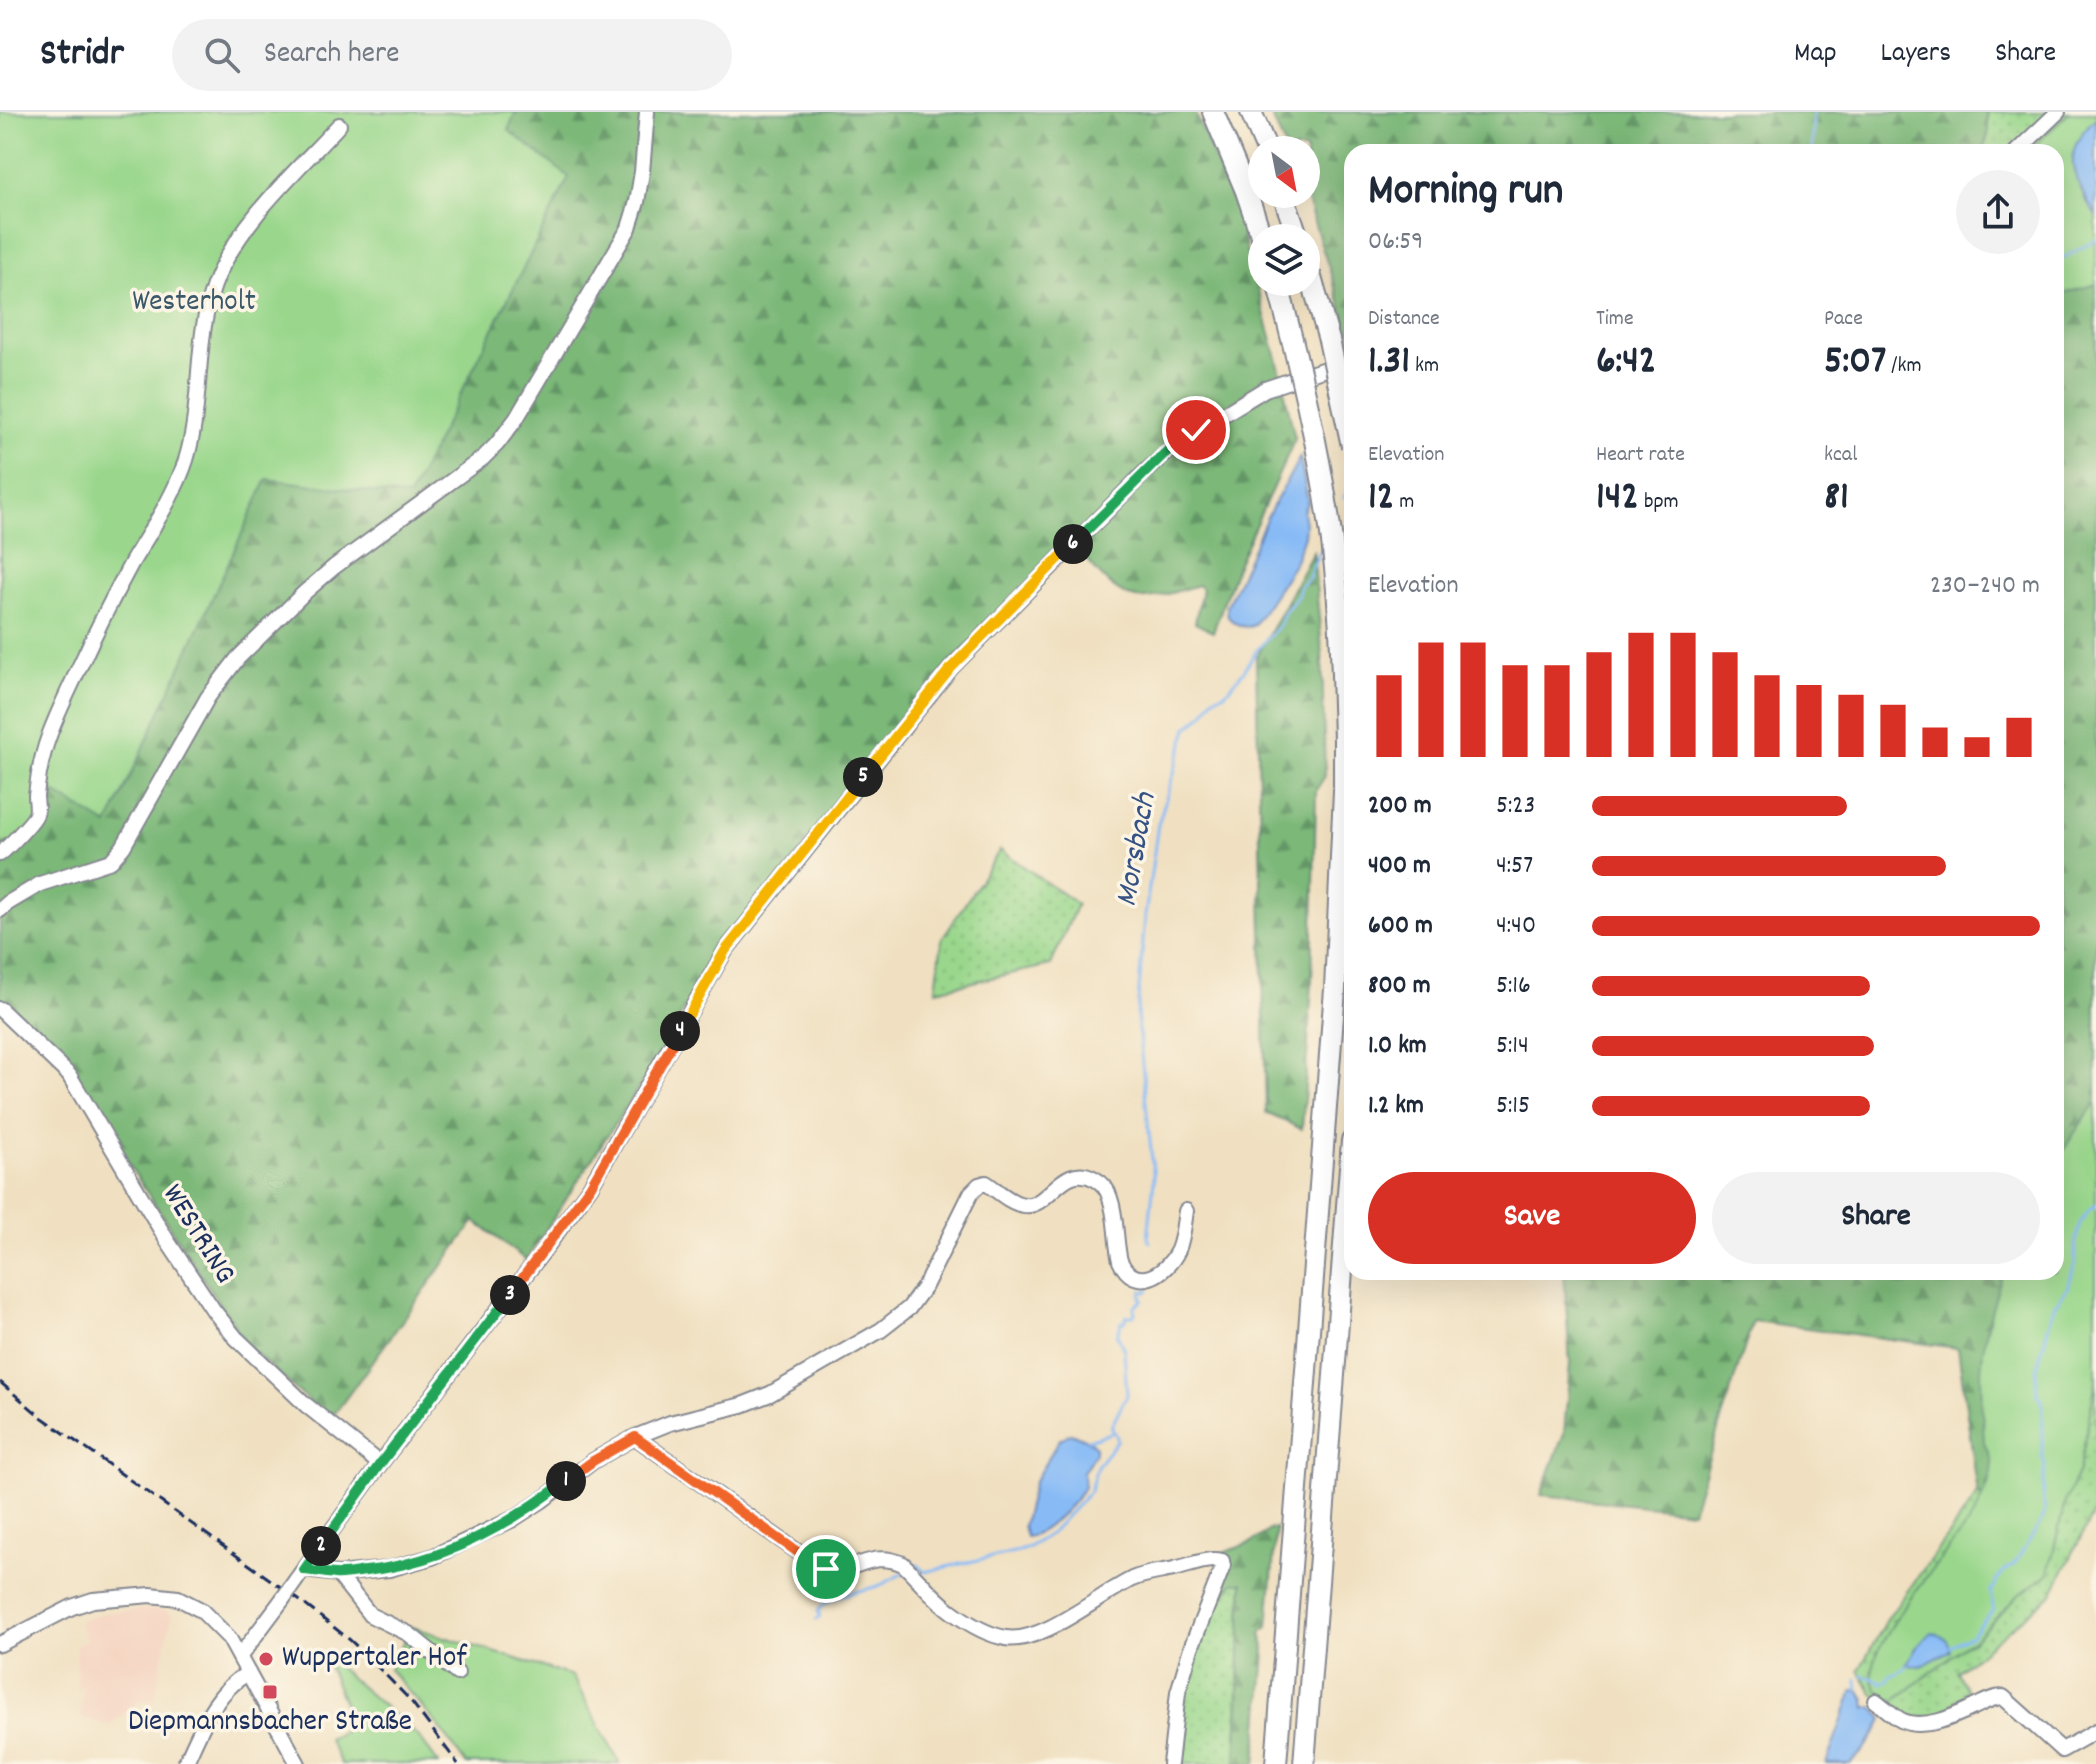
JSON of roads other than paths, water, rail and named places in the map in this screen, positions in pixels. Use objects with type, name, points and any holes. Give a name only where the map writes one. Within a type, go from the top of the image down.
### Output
[{"type":"highway","points":[[1213,112],[1257,224]]},
{"type":"highway","points":[[1251,112],[1261,136]]},
{"type":"highway","points":[[1276,1764],[1335,989],[1343,834],[1344,739],[1337,593],[1329,517],[1300,366],[1281,296]]},
{"type":"highway","points":[[1316,296],[1344,409]]},
{"type":"highway","points":[[1304,1764],[1344,1245]]},
{"type":"street","points":[[0,910],[40,884],[111,861],[123,847],[208,697],[238,658],[314,584],[483,458],[508,431],[611,263],[629,228],[642,172],[647,112]]},
{"type":"street","points":[[2024,144],[2058,112]]},
{"type":"street","points":[[0,854],[36,815],[41,767],[54,722],[91,641],[180,476],[189,447],[211,295],[217,279],[258,213],[339,125]]},
{"type":"street","points":[[240,1656],[380,1464],[590,1187],[725,951],[951,668],[1164,454],[1196,430],[1265,389],[1344,363]]},
{"type":"street","name":"WESTRING","points":[[0,1009],[69,1075],[168,1242],[235,1337],[306,1405],[380,1464]]},
{"type":"street","points":[[302,1573],[338,1574],[389,1569],[462,1545],[522,1514],[593,1461],[635,1437],[687,1418],[762,1398],[881,1330],[917,1298],[967,1199],[979,1185],[986,1183],[1026,1206],[1038,1203],[1070,1177],[1082,1175],[1098,1180],[1107,1190],[1112,1203],[1120,1261],[1123,1268],[1139,1278],[1156,1275],[1172,1261],[1181,1244],[1186,1211]]},
{"type":"street","points":[[635,1437],[815,1564],[836,1571],[872,1559],[894,1560],[903,1564],[938,1600],[958,1615],[1007,1639],[1028,1638],[1045,1631],[1137,1577],[1206,1561],[1222,1561],[1223,1566],[1191,1648],[1178,1692],[1170,1764]]},
{"type":"street","points":[[338,1574],[370,1615],[409,1634],[457,1673]]},
{"type":"street","points":[[0,1644],[72,1607],[93,1600],[151,1595],[178,1598],[201,1610],[224,1632],[298,1764]]},
{"type":"street","points":[[185,1764],[216,1701],[248,1673]]},
{"type":"street","points":[[1876,1701],[1902,1720],[1930,1723],[1995,1697],[2003,1697],[2062,1757],[2096,1731]]},
{"type":"water","points":[[2096,118],[2096,216],[2076,177],[2073,154],[2084,130]]},
{"type":"water","points":[[1300,457],[1308,501],[1303,512],[1304,536],[1293,566],[1254,625],[1240,626],[1228,617],[1227,606],[1267,517]]},
{"type":"water","points":[[1071,1433],[1095,1447],[1095,1453],[1083,1472],[1084,1487],[1058,1517],[1041,1531],[1026,1537],[1023,1526],[1034,1482],[1059,1440]]},
{"type":"water","points":[[1931,1632],[1945,1638],[1950,1651],[1922,1666],[1906,1665],[1915,1649]]},
{"type":"water","points":[[1853,1690],[1860,1691],[1866,1708],[1873,1707],[1883,1719],[1869,1743],[1850,1764],[1826,1764]]},
{"type":"waterway","points":[[1812,144],[1813,112]]},
{"type":"waterway","name":"Morsbach","points":[[2064,258],[2096,240]]},
{"type":"waterway","name":"Morsbach","points":[[1150,1242],[1154,1180],[1137,1015],[1145,916],[1158,824],[1188,728],[1204,714],[1214,697],[1225,693],[1280,624],[1284,613],[1298,595],[1300,586],[1308,579],[1323,547]]},
{"type":"waterway","points":[[1950,1646],[1971,1636],[1994,1610],[1990,1592],[2003,1573],[2015,1563],[2043,1519],[2043,1407],[2037,1390],[2036,1371],[2054,1306],[2067,1289],[2075,1264],[2075,1244],[2080,1223],[2096,1205]]},
{"type":"waterway","name":"Morsbach","points":[[913,1567],[918,1565],[924,1572],[1029,1547],[1051,1533],[1090,1491],[1097,1466],[1117,1441],[1111,1427],[1127,1395],[1124,1350],[1117,1335],[1122,1322],[1127,1316],[1135,1314],[1134,1307],[1143,1300],[1142,1291],[1149,1289]]},
{"type":"waterway","name":"Morsbach","points":[[1088,1440],[1114,1432]]},
{"type":"waterway","name":"Morsbach","points":[[816,1620],[820,1617],[818,1611],[835,1598],[875,1587],[905,1574]]},
{"type":"waterway","points":[[1863,1676],[1881,1683],[1908,1665]]},
{"type":"waterway","points":[[1857,1680],[1858,1690]]},
{"type":"railway","points":[[0,1382],[40,1416],[299,1600],[350,1640],[411,1701],[458,1764]]},
{"type":"place","name":"Wuppertaler Hof","points":[[266,1659]]},
{"type":"place","name":"Diepmannsbacher Straße","points":[[270,1692]]},
{"type":"park label","name":"Westerholt","points":[[194,303]]}]
